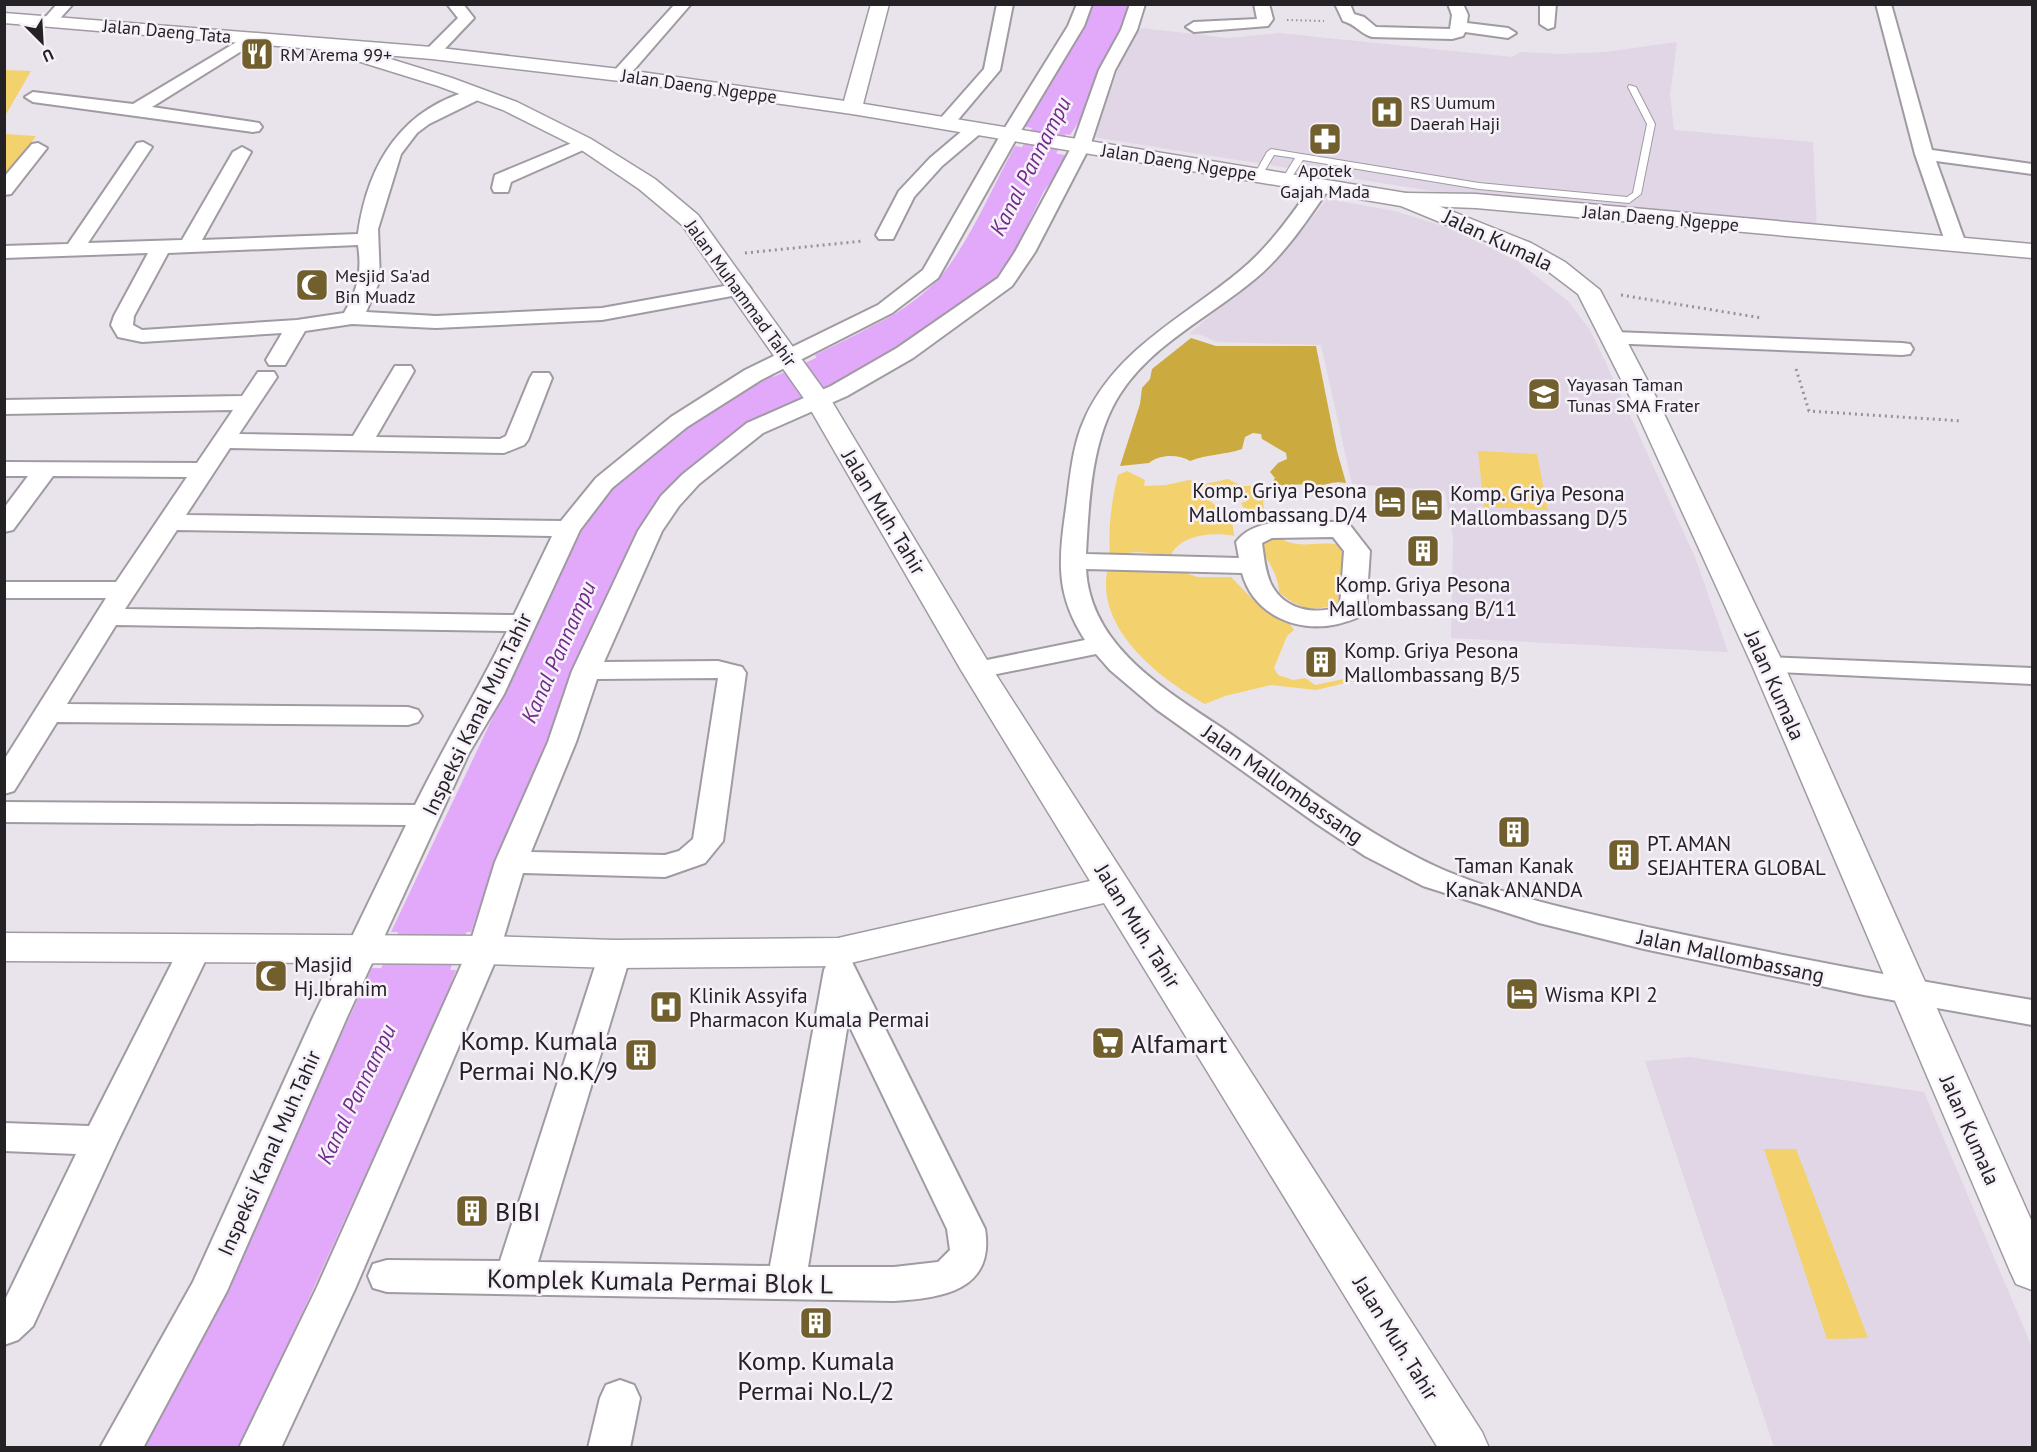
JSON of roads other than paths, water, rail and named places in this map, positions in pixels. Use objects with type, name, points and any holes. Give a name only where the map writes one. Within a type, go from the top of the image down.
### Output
[{"type":"main road","points":[[852,108],[879,4]]},
{"type":"main road","name":"Jalan Daeng Tata","points":[[4,18],[329,46]]},
{"type":"main road","name":"Jalan Daeng Ngeppe","points":[[329,46],[432,53],[620,75],[852,108],[1406,200],[1613,207],[2032,251]]},
{"type":"main road","name":"Jalan Muhammad Tahir","points":[[329,46],[510,106],[584,143],[673,204],[690,220],[802,378]]},
{"type":"main road","name":"Jalan Kumala","points":[[1406,200],[1523,248],[1557,267],[1588,290],[1614,338],[1768,665],[2032,1271]]},
{"type":"main road","name":"Jalan Muh. Tahir","points":[[802,378],[977,670],[1465,1448]]},
{"type":"main road","points":[[4,947],[473,950],[839,963],[1114,888]]},
{"type":"street","points":[[50,21],[66,4]]},
{"type":"street","points":[[432,53],[466,18],[454,4]]},
{"type":"street","points":[[620,75],[684,4]]},
{"type":"street","points":[[945,124],[992,70],[1005,4]]},
{"type":"street","name":"Inspeksi Kanal Muh.Tahir","points":[[260,1448],[336,1289],[473,950],[562,742],[586,671],[650,531],[670,501],[716,456],[755,428],[802,378],[931,274],[1076,26],[1085,4]]},
{"type":"street","points":[[1345,11],[1359,20],[1369,31],[1375,33],[1452,34],[1457,33],[1460,27],[1460,15],[1455,4]]},
{"type":"street","points":[[1548,4],[1548,24]]},
{"type":"street","points":[[1883,4],[1924,154],[1956,244]]},
{"type":"street","name":"Inspeksi Kanal Muh.Tahir","points":[[121,1448],[208,1291],[331,1015],[368,951],[455,753],[490,694],[568,530],[604,483],[652,442],[753,375],[802,378],[905,353],[1005,282],[1025,252],[1107,70],[1129,30],[1134,5]]},
{"type":"street","points":[[1194,27],[1263,23],[1263,12]]},
{"type":"street","points":[[1460,27],[1508,33]]},
{"type":"street","points":[[136,110],[250,39]]},
{"type":"street","points":[[352,318],[364,296],[371,269],[367,239],[380,183],[387,160],[395,145],[417,122],[476,94]]},
{"type":"street","points":[[33,97],[253,127]]},
{"type":"street","points":[[886,235],[906,195],[936,162],[975,129]]},
{"type":"street","points":[[501,188],[502,179],[584,143]]},
{"type":"street","points":[[74,250],[143,147]]},
{"type":"street","points":[[4,190],[38,148]]},
{"type":"street","points":[[188,247],[242,153]]},
{"type":"street","points":[[1924,154],[2032,169]]},
{"type":"street","name":"Jalan Mallombassang","points":[[1321,187],[1272,253],[1247,276],[1135,359],[1117,379],[1095,419],[1083,473],[1071,561],[1077,603],[1101,645],[1122,667],[1173,707],[1312,806],[1380,852],[1431,877],[1549,916],[1909,993],[2032,1013]]},
{"type":"street","points":[[4,252],[367,239]]},
{"type":"street","points":[[162,247],[124,316],[122,325],[126,332],[142,336],[297,326],[352,318],[436,322],[602,314],[741,289]]},
{"type":"street","points":[[4,784],[124,590],[272,368],[297,326]]},
{"type":"street","points":[[1614,338],[1902,350]]},
{"type":"street","points":[[360,444],[404,371]]},
{"type":"street","points":[[224,441],[510,444],[516,440],[541,378]]},
{"type":"street","points":[[4,407],[249,403]]},
{"type":"street","points":[[4,525],[47,468]]},
{"type":"street","points":[[4,469],[202,470]]},
{"type":"street","points":[[170,522],[568,530]]},
{"type":"street","points":[[1341,529],[1357,551],[1353,610],[1326,620],[1303,619],[1287,613],[1260,587],[1254,566],[1250,542],[1255,535],[1272,531],[1341,529]]},
{"type":"street","points":[[1071,561],[1254,566]]},
{"type":"street","points":[[4,590],[124,590]]},
{"type":"street","points":[[108,617],[523,623]]},
{"type":"street","points":[[977,670],[1101,645]]},
{"type":"street","points":[[1768,665],[2032,676]]},
{"type":"street","points":[[511,862],[665,866],[685,861],[700,853],[708,841],[732,673],[718,669],[586,671]]},
{"type":"street","points":[[50,713],[408,716]]},
{"type":"street","points":[[4,812],[428,815]]},
{"type":"street","points":[[4,1328],[19,1314],[100,1141],[195,949]]},
{"type":"street","points":[[514,1278],[615,954]]},
{"type":"street","points":[[786,1284],[839,963]]},
{"type":"street","name":"Komplek Kumala Permai Blok L","points":[[387,1276],[786,1284],[933,1282],[959,1269],[969,1256],[972,1244],[839,963]]},
{"type":"street","points":[[4,1137],[100,1141]]},
{"type":"street","points":[[609,1448],[620,1398]]},
{"type":"lane","points":[[1258,175],[1271,152],[1613,207],[1637,194],[1651,124],[1632,87]]},
{"type":"lane","points":[[1285,181],[1300,157]]},
{"type":"water","points":[[1091,5],[1136,6],[1080,120],[1070,135],[1021,126],[1037,104]]},
{"type":"water","points":[[1015,146],[1070,156],[1044,191],[1014,252],[992,283],[902,347],[872,360],[834,383],[815,355],[904,308],[935,282],[967,238]]},
{"type":"water","points":[[773,376],[793,404],[722,444],[661,497],[484,894],[471,932],[391,932],[584,525],[617,478],[711,408]]},
{"type":"water","points":[[372,968],[456,970],[443,1004],[267,1390],[239,1447],[137,1448],[319,1084]]},
{"type":"waterway","name":"Kanal Pannampu","points":[[1002,225],[1112,4]]},
{"type":"waterway","name":"Kanal Pannampu","points":[[712,432],[736,415],[849,359],[897,329]]},
{"type":"waterway","name":"Kanal Pannampu","points":[[381,1045],[467,856]]},
{"type":"place","name":"RM Arema 99+","points":[[257,54]]},
{"type":"place","name":"RS Uumum Daerah Haji","points":[[1387,112]]},
{"type":"place","name":"Apotek Gajah Mada","points":[[1325,139]]},
{"type":"place","name":"Mesjid Sa'ad Bin Muadz","points":[[312,285]]},
{"type":"place","name":"Yayasan Taman Tunas SMA Frater","points":[[1544,394]]},
{"type":"place","name":"Komp. Griya Pesona Mallombassang D/4","points":[[1390,502]]},
{"type":"place","name":"Komp. Griya Pesona Mallombassang D/5","points":[[1427,505]]},
{"type":"place","name":"Komp. Griya Pesona Mallombassang B/11","points":[[1423,551]]},
{"type":"place","name":"Komp. Griya Pesona Mallombassang B/5","points":[[1321,662]]},
{"type":"place","name":"Taman Kanak Kanak ANANDA","points":[[1514,832]]},
{"type":"place","name":"PT. AMAN SEJAHTERA GLOBAL","points":[[1624,855]]},
{"type":"place","name":"Masjid Hj.Ibrahim","points":[[271,976]]},
{"type":"place","name":"Wisma KPI 2","points":[[1522,994]]},
{"type":"place","name":"Klinik Assyifa Pharmacon Kumala Permai","points":[[666,1007]]},
{"type":"place","name":"Alfamart","points":[[1108,1043]]},
{"type":"place","name":"Komp. Kumala Permai No.K/9","points":[[641,1055]]},
{"type":"place","name":"BIBI","points":[[472,1211]]},
{"type":"place","name":"Komp. Kumala Permai No.L/2","points":[[816,1323]]}]
